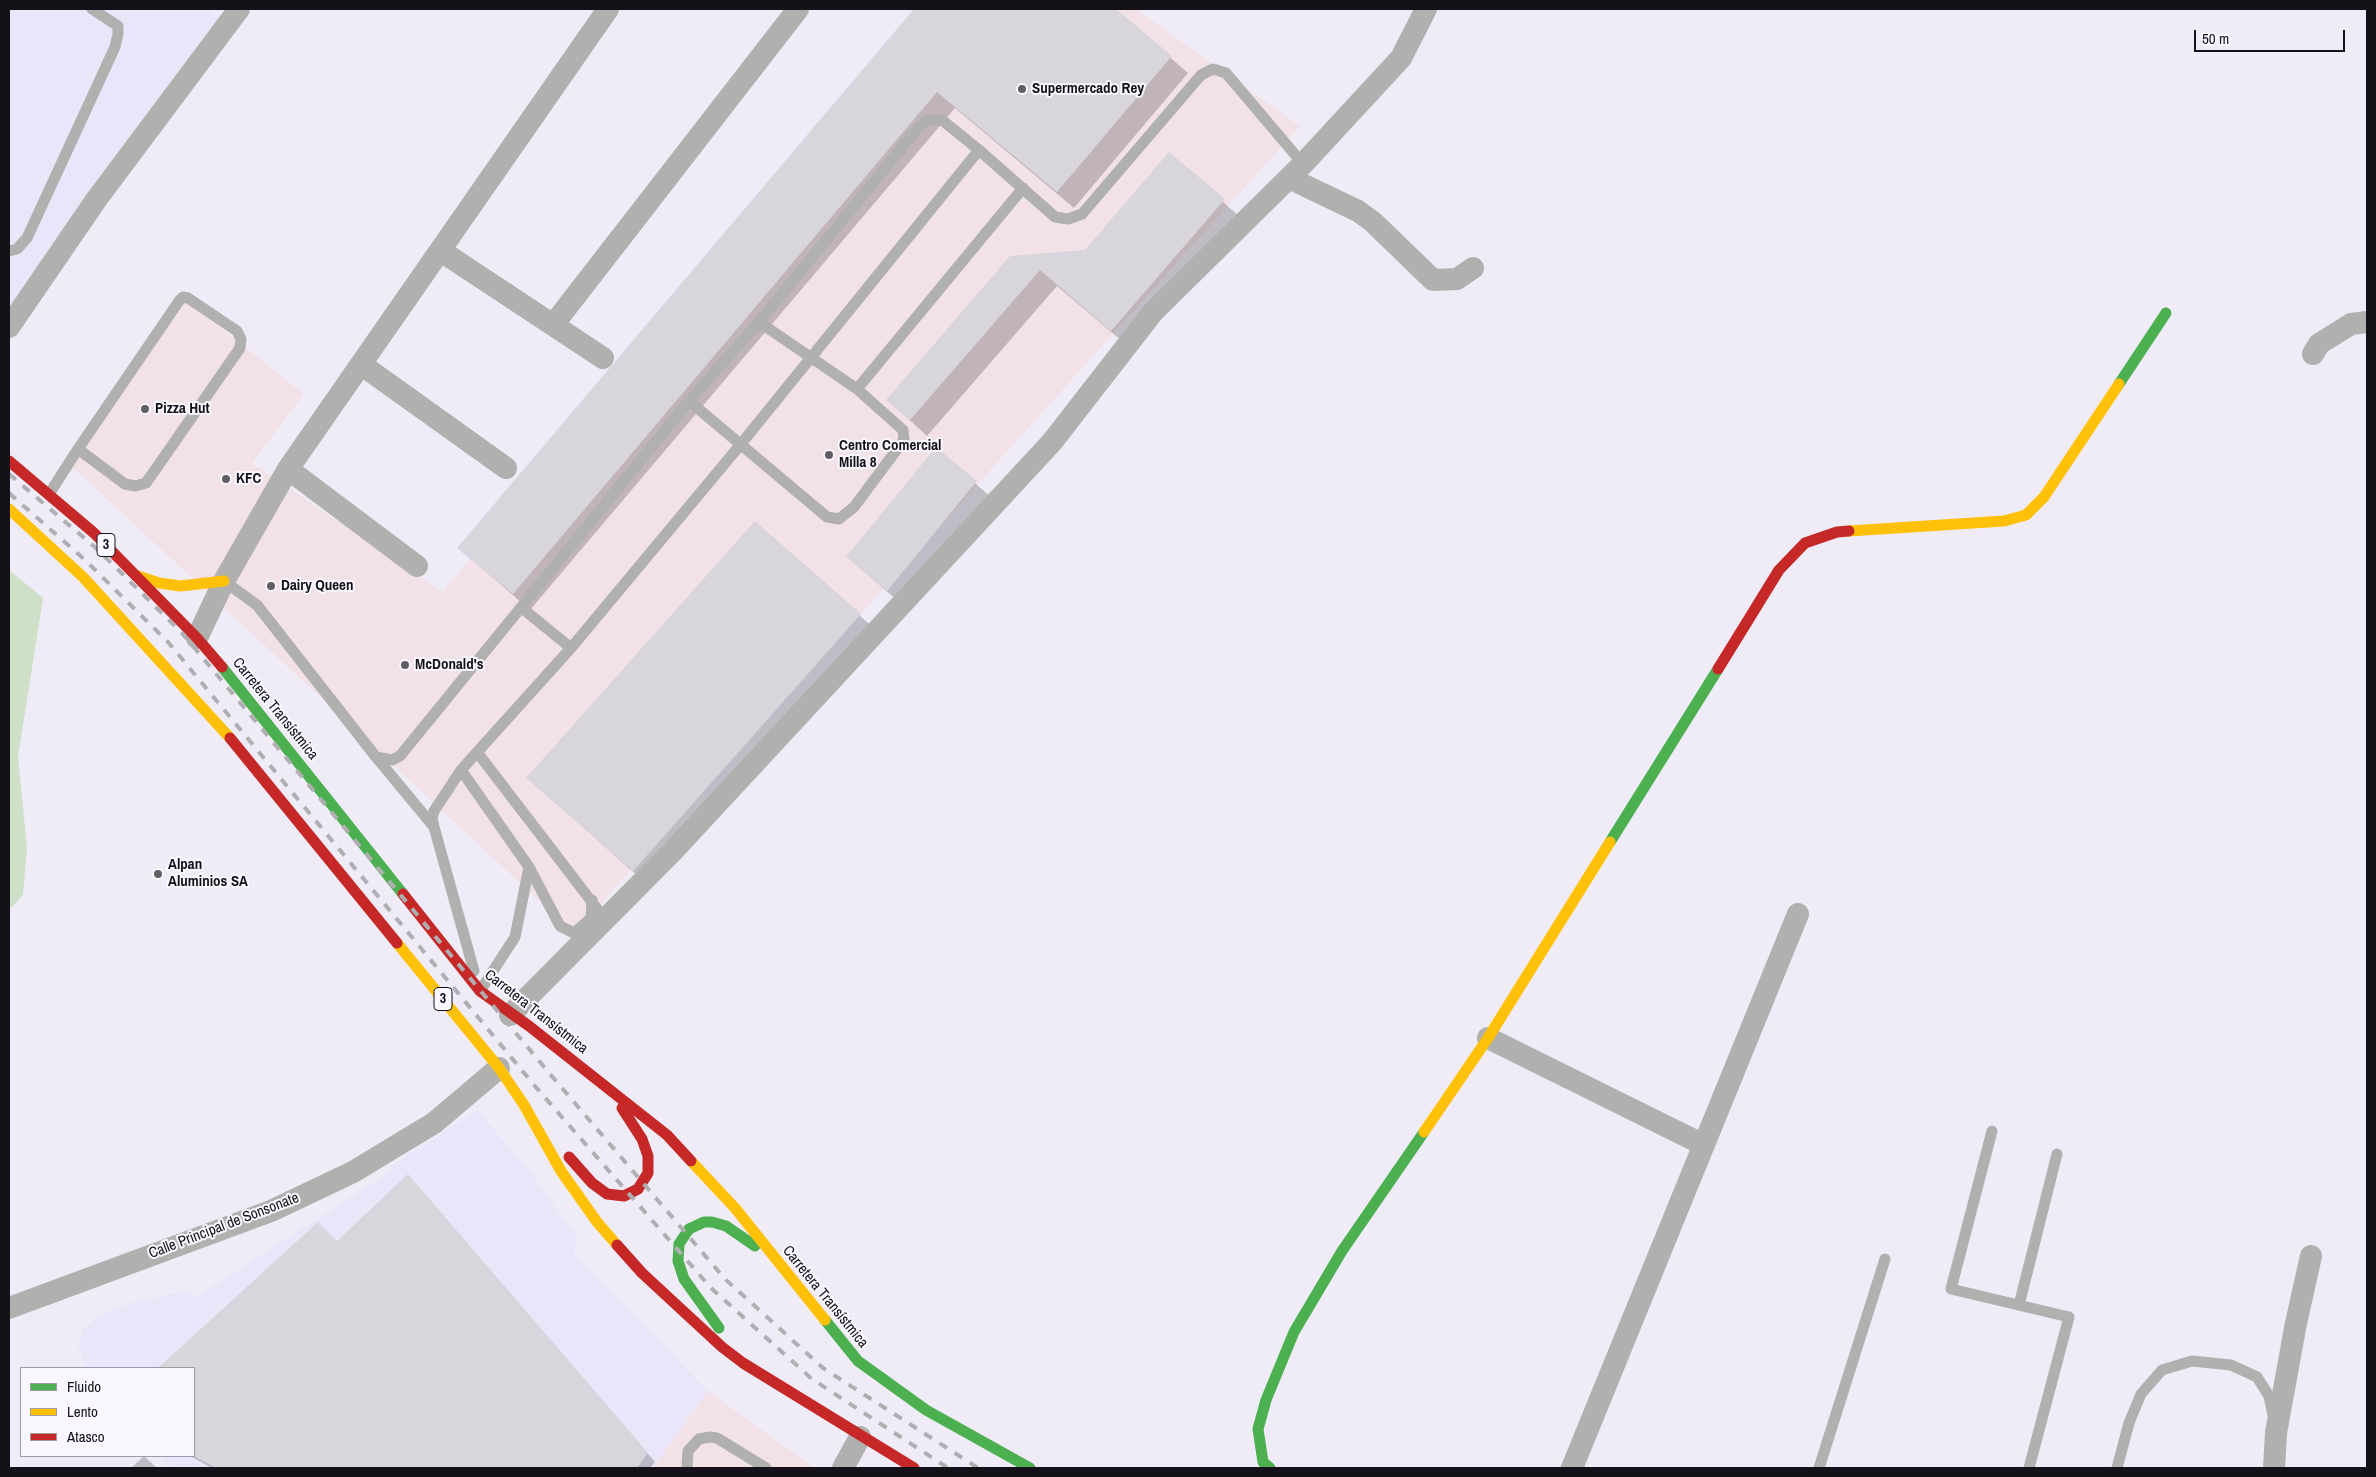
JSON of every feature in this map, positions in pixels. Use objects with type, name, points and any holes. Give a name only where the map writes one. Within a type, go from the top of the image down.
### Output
[{"type":"main road","points":[[1270,1468],[1263,1462],[1258,1430],[1266,1400],[1294,1332],[1342,1251],[1488,1038],[1779,570],[1805,543],[1837,532],[2004,520],[2026,515],[2044,497],[2166,313]]},
{"type":"main road","name":"Carretera Transístmica","points":[[9,460],[94,533],[197,638],[263,716],[480,992],[510,1015],[529,1026],[667,1134],[735,1208],[778,1264],[858,1361],[926,1410],[1030,1468]]},
{"type":"main road","name":"3","points":[[9,509],[83,577],[230,738],[499,1068],[524,1105],[561,1171],[604,1229],[642,1273],[743,1363],[860,1436],[900,1465]]},
{"type":"main road","points":[[138,576],[159,583],[180,586],[224,581]]},
{"type":"main road","points":[[524,1105],[592,1183],[607,1194],[624,1196],[638,1189],[644,1182],[648,1173],[648,1156],[642,1139],[608,1088]]},
{"type":"main road","points":[[743,1363],[684,1279],[678,1261],[679,1244],[688,1229],[704,1222],[712,1222],[734,1230],[778,1264]]},
{"type":"main road","points":[[900,1465],[905,1456],[927,1468]]},
{"type":"street","points":[[197,638],[224,581],[288,469],[608,9]]},
{"type":"street","points":[[553,325],[798,9]]},
{"type":"street","points":[[510,1015],[672,852],[1052,442],[1153,312],[1296,171],[1401,58],[1426,9]]},
{"type":"street","points":[[9,327],[96,200],[236,10]]},
{"type":"street","points":[[1296,171],[1358,211],[1433,280],[1457,279],[1473,268]]},
{"type":"street","points":[[441,251],[603,358]]},
{"type":"street","points":[[2313,354],[2319,344],[2351,324],[2367,322]]},
{"type":"street","points":[[362,365],[506,468]]},
{"type":"street","points":[[288,469],[417,566]]},
{"type":"street","points":[[1572,1468],[1798,914]]},
{"type":"street","points":[[1488,1038],[1704,1145]]},
{"type":"street","name":"Calle Principal de Sonsonate","points":[[9,1308],[271,1211],[353,1172],[434,1123],[499,1068]]},
{"type":"street","points":[[2274,1468],[2276,1433],[2296,1323],[2311,1256]]},
{"type":"street","points":[[843,1468],[860,1436]]},
{"type":"lane","points":[[9,251],[17,249],[27,238],[115,47],[118,26],[92,9]]},
{"type":"lane","points":[[376,757],[392,760],[400,756],[689,401],[759,322],[918,128],[928,120],[942,120],[1055,217],[1068,220],[1082,214],[1201,75],[1213,69],[1226,73],[1296,171]]},
{"type":"lane","points":[[480,992],[434,827],[432,818],[434,811],[461,770],[571,648],[812,359],[979,150]]},
{"type":"lane","points":[[857,389],[1023,188]]},
{"type":"lane","points":[[48,494],[78,450],[183,298],[188,298],[237,331],[241,339],[240,348],[146,483],[136,486],[125,484],[78,450]]},
{"type":"lane","points":[[689,401],[827,517],[839,518],[854,507],[904,440],[904,430],[857,389],[759,322]]},
{"type":"lane","points":[[224,581],[257,605],[376,757],[434,827]]},
{"type":"lane","points":[[522,608],[571,648]]},
{"type":"lane","points":[[477,752],[606,919]]},
{"type":"lane","points":[[461,770],[529,867],[560,926],[574,933],[591,918],[592,900]]},
{"type":"lane","points":[[480,992],[515,937],[529,867]]},
{"type":"lane","points":[[1992,1131],[1951,1289],[2069,1317],[2029,1468]]},
{"type":"lane","points":[[2020,1305],[2057,1154]]},
{"type":"lane","points":[[1819,1468],[1885,1259]]},
{"type":"lane","points":[[2117,1468],[2129,1423],[2141,1394],[2162,1370],[2192,1361],[2231,1365],[2257,1377],[2269,1396],[2276,1433]]},
{"type":"lane","points":[[687,1468],[686,1459],[688,1451],[699,1439],[705,1437],[717,1438],[766,1468]]},
{"type":"shaded area","points":[[9,9],[207,9],[222,18],[9,309]]},
{"type":"shaded area","name":"Centro Comercial Milla 8","points":[[917,9],[1136,9],[1300,126],[574,933],[65,460],[186,300],[304,394],[252,463],[443,592]]},
{"type":"shaded area","points":[[477,1110],[529,1170],[578,1239],[574,1253],[708,1391],[653,1468],[175,1468],[157,1457],[195,1457],[195,1367],[86,1367],[78,1345],[83,1330],[96,1317],[131,1303],[191,1290],[196,1297],[393,1170],[391,1166]]},
{"type":"shaded area","points":[[708,1391],[814,1468],[653,1468]]},
{"type":"green space","points":[[9,570],[43,598],[18,757],[27,848],[23,895],[9,910]]},
{"type":"building","points":[[914,9],[1116,9],[1172,56],[1057,192],[937,92],[513,594],[457,548]]},
{"type":"building","points":[[1169,152],[1225,199],[1111,331],[1040,270],[910,420],[886,400],[1010,256],[1085,250]]},
{"type":"building","points":[[936,447],[977,481],[887,591],[846,557]]},
{"type":"building","points":[[755,521],[861,614],[633,871],[526,778]]},
{"type":"building","points":[[408,1174],[648,1453],[637,1468],[216,1468],[195,1457],[195,1367],[159,1367],[318,1222],[337,1241]]},
{"type":"railway","points":[[9,474],[96,548],[182,633],[550,1074],[725,1279],[823,1368],[978,1468]]},
{"type":"railway","points":[[9,493],[84,559],[168,642],[534,1085],[711,1288],[812,1379],[948,1468]]},
{"type":"traffic: fast","points":[[2119,384],[2166,313]]},
{"type":"traffic: fast","points":[[222,667],[403,894]]},
{"type":"traffic: fast","points":[[1610,842],[1718,669]]},
{"type":"traffic: fast","points":[[1270,1468],[1263,1462],[1258,1429],[1266,1400],[1294,1332],[1342,1251],[1424,1132]]},
{"type":"traffic: fast","points":[[719,1328],[684,1279],[678,1261],[679,1244],[689,1229],[704,1222],[712,1222],[726,1226],[755,1246]]},
{"type":"traffic: fast","points":[[825,1320],[858,1361],[926,1410],[1030,1468]]},
{"type":"traffic: slow","points":[[1849,531],[2004,521],[2026,515],[2044,497],[2119,384]]},
{"type":"traffic: slow","points":[[9,509],[83,577],[230,738]]},
{"type":"traffic: slow","points":[[138,576],[159,583],[180,586],[224,581]]},
{"type":"traffic: slow","points":[[1424,1132],[1488,1038],[1610,842]]},
{"type":"traffic: slow","points":[[397,943],[499,1068],[524,1105],[561,1171],[597,1222],[617,1245]]},
{"type":"traffic: slow","points":[[691,1161],[735,1208],[825,1320]]},
{"type":"traffic: jam","points":[[9,461],[94,533],[197,638],[222,667]]},
{"type":"traffic: jam","points":[[1718,669],[1779,570],[1805,543],[1837,532],[1849,531]]},
{"type":"traffic: jam","points":[[230,738],[397,943]]},
{"type":"traffic: jam","points":[[403,894],[480,991],[529,1026],[667,1135],[691,1161]]},
{"type":"traffic: jam","points":[[569,1157],[592,1183],[607,1194],[624,1196],[638,1189],[648,1173],[648,1156],[642,1139],[622,1108]]},
{"type":"traffic: jam","points":[[617,1245],[642,1273],[722,1347],[743,1363],[914,1468]]},
{"type":"place","name":"Supermercado Rey","points":[[1022,89]]},
{"type":"place","name":"Pizza Hut","points":[[145,409]]},
{"type":"place","name":"Centro Comercial Milla 8","points":[[829,455]]},
{"type":"place","name":"KFC","points":[[226,479]]},
{"type":"place","name":"Dairy Queen","points":[[271,586]]},
{"type":"place","name":"McDonald's","points":[[405,665]]},
{"type":"place","name":"Alpan Aluminios SA","points":[[158,874]]}]
